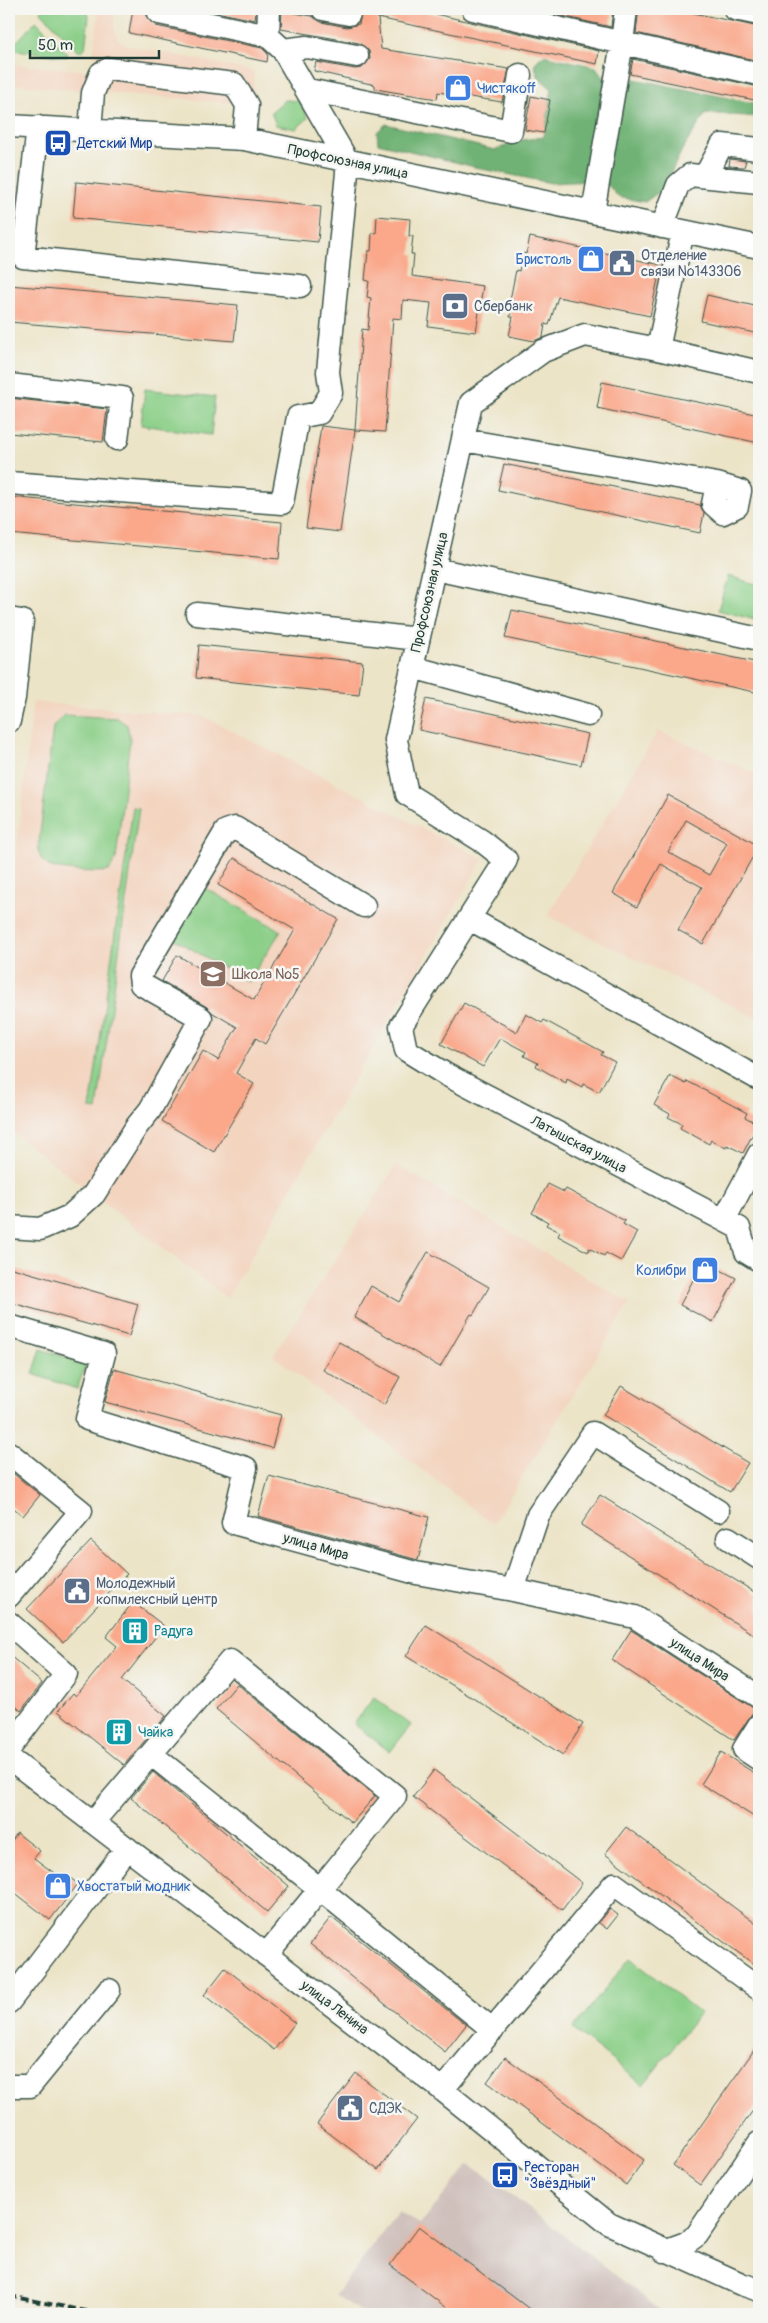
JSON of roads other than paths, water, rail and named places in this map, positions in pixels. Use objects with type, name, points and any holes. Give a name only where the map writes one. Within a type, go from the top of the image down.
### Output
[{"type":"street","points":[[9,483],[282,502],[298,417],[320,413],[331,393],[328,372],[348,162],[308,90],[276,43],[269,9]]},
{"type":"street","points":[[323,9],[349,14]]},
{"type":"street","points":[[473,9],[759,74]]},
{"type":"street","points":[[593,212],[622,43],[626,9]]},
{"type":"street","points":[[735,9],[759,14]]},
{"type":"street","points":[[159,13],[276,43],[357,56]]},
{"type":"street","points":[[90,130],[93,93],[101,73],[109,69],[234,84],[247,105],[244,139]]},
{"type":"street","points":[[308,90],[511,132],[520,74]]},
{"type":"street","name":"Профсоюзная улица","points":[[9,126],[244,139],[759,247]]},
{"type":"street","points":[[38,127],[17,233],[16,257],[300,286]]},
{"type":"street","points":[[705,176],[722,145],[759,149]]},
{"type":"street","points":[[658,349],[678,185],[690,175],[759,182]]},
{"type":"street","name":"Профсоюзная улица","points":[[401,1026],[506,860],[482,841],[407,794],[396,740],[471,403],[543,351],[585,335],[759,372]]},
{"type":"street","points":[[9,386],[122,398],[118,439]]},
{"type":"street","points":[[463,440],[717,484]]},
{"type":"street","points":[[435,569],[759,639]]},
{"type":"street","points":[[197,614],[418,639]]},
{"type":"street","points":[[9,619],[22,621],[14,698],[9,721]]},
{"type":"street","points":[[412,667],[588,715]]},
{"type":"street","points":[[9,1227],[40,1229],[70,1216],[94,1194],[137,1126],[150,1110],[201,1018],[141,984],[140,976],[226,831],[235,828],[364,906]]},
{"type":"street","points":[[470,919],[759,1078]]},
{"type":"street","name":"Латышская улица","points":[[401,1026],[406,1050],[445,1074],[739,1228],[746,1252],[759,1260]]},
{"type":"street","points":[[724,1220],[759,1154]]},
{"type":"street","name":"улица Мира","points":[[9,1326],[104,1354],[87,1419],[246,1468],[233,1523],[416,1574],[513,1590],[635,1617],[759,1697]]},
{"type":"street","points":[[513,1590],[538,1515],[593,1433],[718,1511]]},
{"type":"street","points":[[9,1452],[81,1511],[9,1596]]},
{"type":"street","points":[[728,1538],[759,1558]]},
{"type":"street","points":[[9,1623],[66,1674],[9,1749]]},
{"type":"street","points":[[93,1822],[230,1661],[395,1796],[266,1955]]},
{"type":"street","points":[[759,1725],[744,1749],[759,1759]]},
{"type":"street","points":[[151,1754],[492,2030]]},
{"type":"street","name":"улица Ленина","points":[[9,1758],[442,2090],[609,2224],[664,2251],[759,2290]]},
{"type":"street","points":[[9,2002],[127,1848]]},
{"type":"street","points":[[442,2090],[614,1884],[759,1989]]},
{"type":"street","points":[[9,2086],[30,2086],[109,1990]]},
{"type":"street","points":[[664,2251],[686,2243],[697,2235],[759,2143]]},
{"type":"railway","points":[[9,2296],[102,2314]]},
{"type":"place","name":"Чистякоff","points":[[458,88]]},
{"type":"place","name":"Детский Мир","points":[[58,143]]},
{"type":"place","name":"Бристоль","points":[[591,259]]},
{"type":"place","name":"Отделение связи №143306","points":[[622,263]]},
{"type":"place","name":"Сбербанк","points":[[455,306]]},
{"type":"place","name":"Школа №5","points":[[213,974]]},
{"type":"place","name":"Колибри","points":[[705,1270]]},
{"type":"place","name":"Молодежный копмлексный центр","points":[[77,1591]]},
{"type":"place","name":"Радуга","points":[[135,1631]]},
{"type":"place","name":"Чайка","points":[[119,1732]]},
{"type":"place","name":"Хвостатый модник","points":[[58,1886]]},
{"type":"place","name":"СДЭК","points":[[350,2108]]},
{"type":"place","name":"Ресторан \"Звёздный\"","points":[[505,2175]]}]
